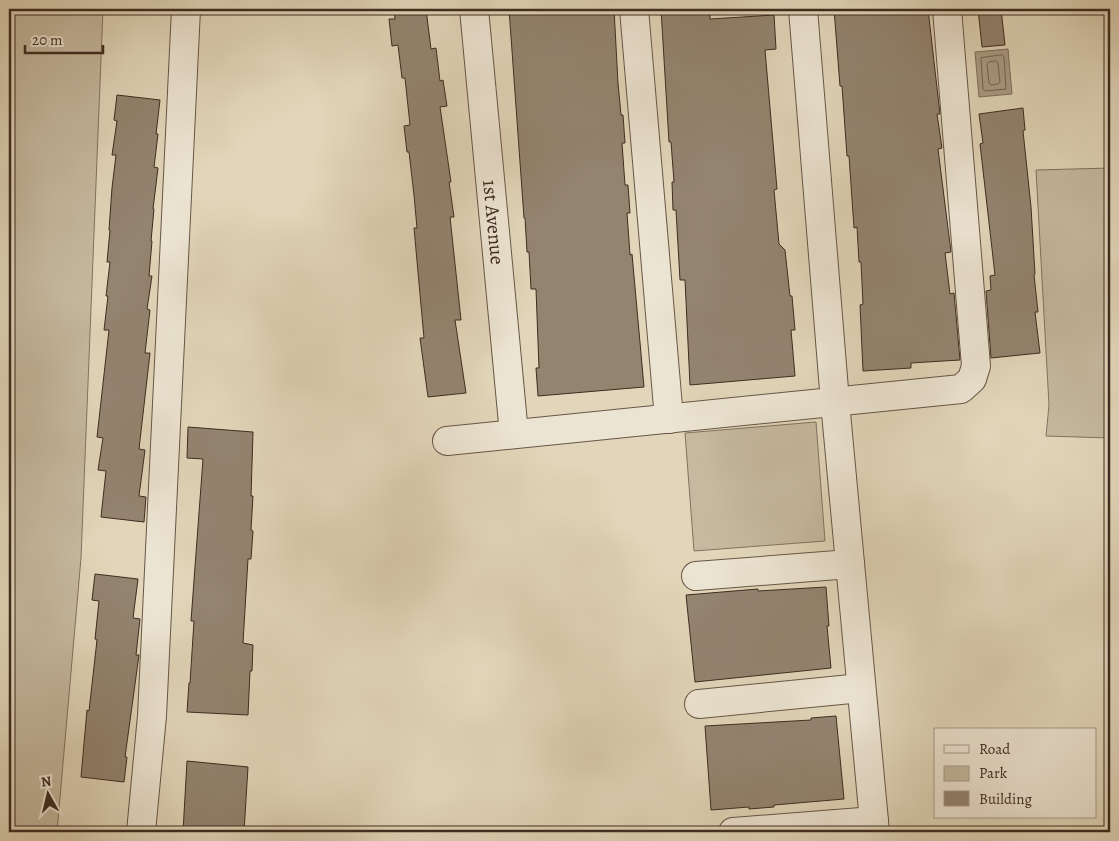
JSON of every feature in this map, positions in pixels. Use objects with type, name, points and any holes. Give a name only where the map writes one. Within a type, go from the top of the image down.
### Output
[{"type":"street","points":[[140,832],[152,716],[186,9]]},
{"type":"street","name":"1st Avenue","points":[[474,9],[514,434]]},
{"type":"street","points":[[634,9],[669,419]]},
{"type":"street","points":[[733,832],[875,827],[835,402],[803,9]]},
{"type":"street","points":[[447,441],[961,389],[972,379],[976,366],[946,9]]},
{"type":"street","points":[[696,576],[850,564]]},
{"type":"street","points":[[699,704],[861,688]]},
{"type":"green space","points":[[9,9],[103,9],[81,558],[57,832],[9,832]]},
{"type":"green space","points":[[1110,168],[1110,438],[1046,436],[1049,405],[1036,170]]},
{"type":"green space","points":[[816,422],[825,541],[694,551],[685,433]]},
{"type":"water","points":[[1008,49],[1012,94],[979,97],[975,52]]},
{"type":"building","points":[[394,9],[426,9],[431,49],[436,48],[440,81],[443,80],[447,106],[440,107],[451,182],[449,182],[454,217],[450,217],[461,320],[455,320],[466,393],[428,397],[420,338],[424,338],[414,228],[417,228],[409,152],[407,152],[404,126],[410,125],[405,78],[402,78],[398,45],[392,46],[389,19],[395,19]]},
{"type":"building","points":[[509,9],[614,9],[618,83],[625,143],[622,143],[625,185],[628,185],[630,213],[627,213],[630,255],[632,254],[644,387],[538,396],[536,368],[539,368],[536,289],[531,289],[529,252],[527,252]]},
{"type":"building","points":[[661,9],[710,9],[710,19],[774,15],[776,49],[765,50],[777,189],[774,190],[779,244],[785,250],[790,296],[792,296],[795,330],[791,330],[795,376],[690,385],[685,280],[680,280],[676,210],[673,210],[672,182],[674,182],[671,142],[669,142]]},
{"type":"building","points":[[834,9],[928,9],[940,114],[937,114],[942,148],[938,149],[951,252],[945,253],[950,294],[954,293],[960,360],[911,363],[911,368],[863,371],[860,305],[863,304],[861,262],[859,262],[857,227],[854,228],[849,156],[847,156]]},
{"type":"building","points":[[978,9],[1001,9],[1005,45],[982,47]]},
{"type":"building","points":[[117,95],[160,100],[154,167],[158,168],[153,209],[149,276],[152,276],[147,309],[150,310],[145,353],[150,353],[139,449],[145,450],[139,496],[146,497],[144,522],[101,517],[106,471],[98,470],[103,438],[97,437],[109,330],[104,330],[110,262],[107,262],[109,230],[116,155],[112,155],[117,121],[114,120]]},
{"type":"building","points":[[1023,108],[1025,130],[1023,131],[1031,207],[1034,275],[1038,312],[1035,312],[1040,353],[991,358],[986,291],[991,290],[990,276],[995,275],[980,144],[983,143],[979,114]]},
{"type":"building","points":[[188,427],[253,432],[251,530],[253,531],[251,559],[248,559],[243,643],[253,645],[248,715],[187,712],[194,621],[191,621],[203,459],[187,458]]},
{"type":"building","points":[[95,574],[138,579],[133,618],[140,619],[136,655],[139,655],[125,757],[127,757],[124,782],[81,777],[87,710],[89,711],[97,640],[95,639],[99,601],[92,600]]},
{"type":"building","points":[[826,587],[831,668],[695,682],[686,595],[758,589],[758,591]]},
{"type":"building","points":[[836,716],[844,799],[774,805],[774,807],[711,810],[705,726],[811,720],[811,718]]},
{"type":"building","points":[[187,761],[248,767],[244,832],[183,832]]}]
